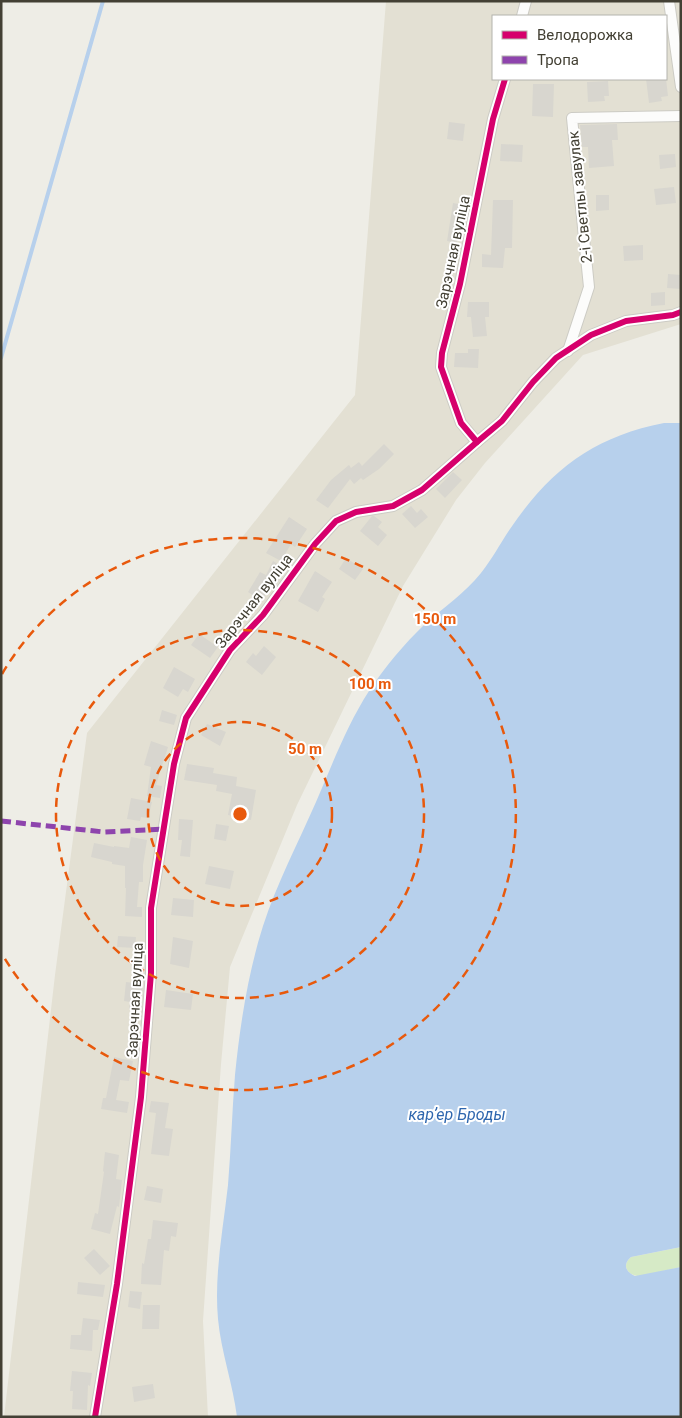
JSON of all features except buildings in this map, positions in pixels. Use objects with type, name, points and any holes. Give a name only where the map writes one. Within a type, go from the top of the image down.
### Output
[{"type":"street","points":[[522,15],[526,1]]},
{"type":"street","points":[[669,1],[681,87]]},
{"type":"street","name":"Зарэчная вуліца","points":[[95,1417],[117,1284],[141,1098],[151,973],[151,908],[172,774],[186,718],[230,650],[263,615],[315,544],[336,521],[356,512],[393,506],[415,494],[477,442],[461,424],[441,367],[442,353],[460,284],[493,120],[505,80]]},
{"type":"street","name":"2-і Светлы завулак","points":[[568,351],[589,287],[572,118],[681,116]]},
{"type":"street","points":[[477,442],[502,421],[533,382],[556,358],[591,335],[626,321],[673,315],[681,312]]},
{"type":"shaded area","points":[[386,1],[681,1],[681,324],[583,355],[485,463],[456,500],[403,586],[297,805],[230,967],[221,1064],[203,1321],[208,1417],[4,1417],[55,975],[87,733],[355,395]]},
{"type":"green space","points":[[681,1247],[681,1267],[641,1276],[633,1275],[627,1270],[626,1264],[631,1257]]},
{"type":"water","name":"карʼер Броды","points":[[664,423],[681,423],[681,1247],[631,1257],[626,1268],[635,1276],[681,1267],[681,1417],[237,1417],[218,1319],[218,1269],[228,1185],[235,1075],[242,1018],[263,926],[281,879],[354,717],[369,691],[395,656],[425,624],[475,580],[525,508],[558,473],[575,459],[616,437]]},
{"type":"waterway","points":[[1,358],[103,1]]},
{"type":"marked path","points":[[1,821],[104,832],[163,829]]},
{"type":"cycle path","points":[[95,1417],[117,1284],[141,1097],[151,973],[151,908],[174,764],[186,718],[230,650],[263,615],[315,544],[336,521],[356,512],[393,506],[422,490],[477,442],[461,423],[441,367],[442,353],[460,284],[493,119],[505,80]]},
{"type":"cycle path","points":[[477,442],[502,421],[533,382],[556,358],[591,335],[626,321],[673,315],[681,312]]}]
